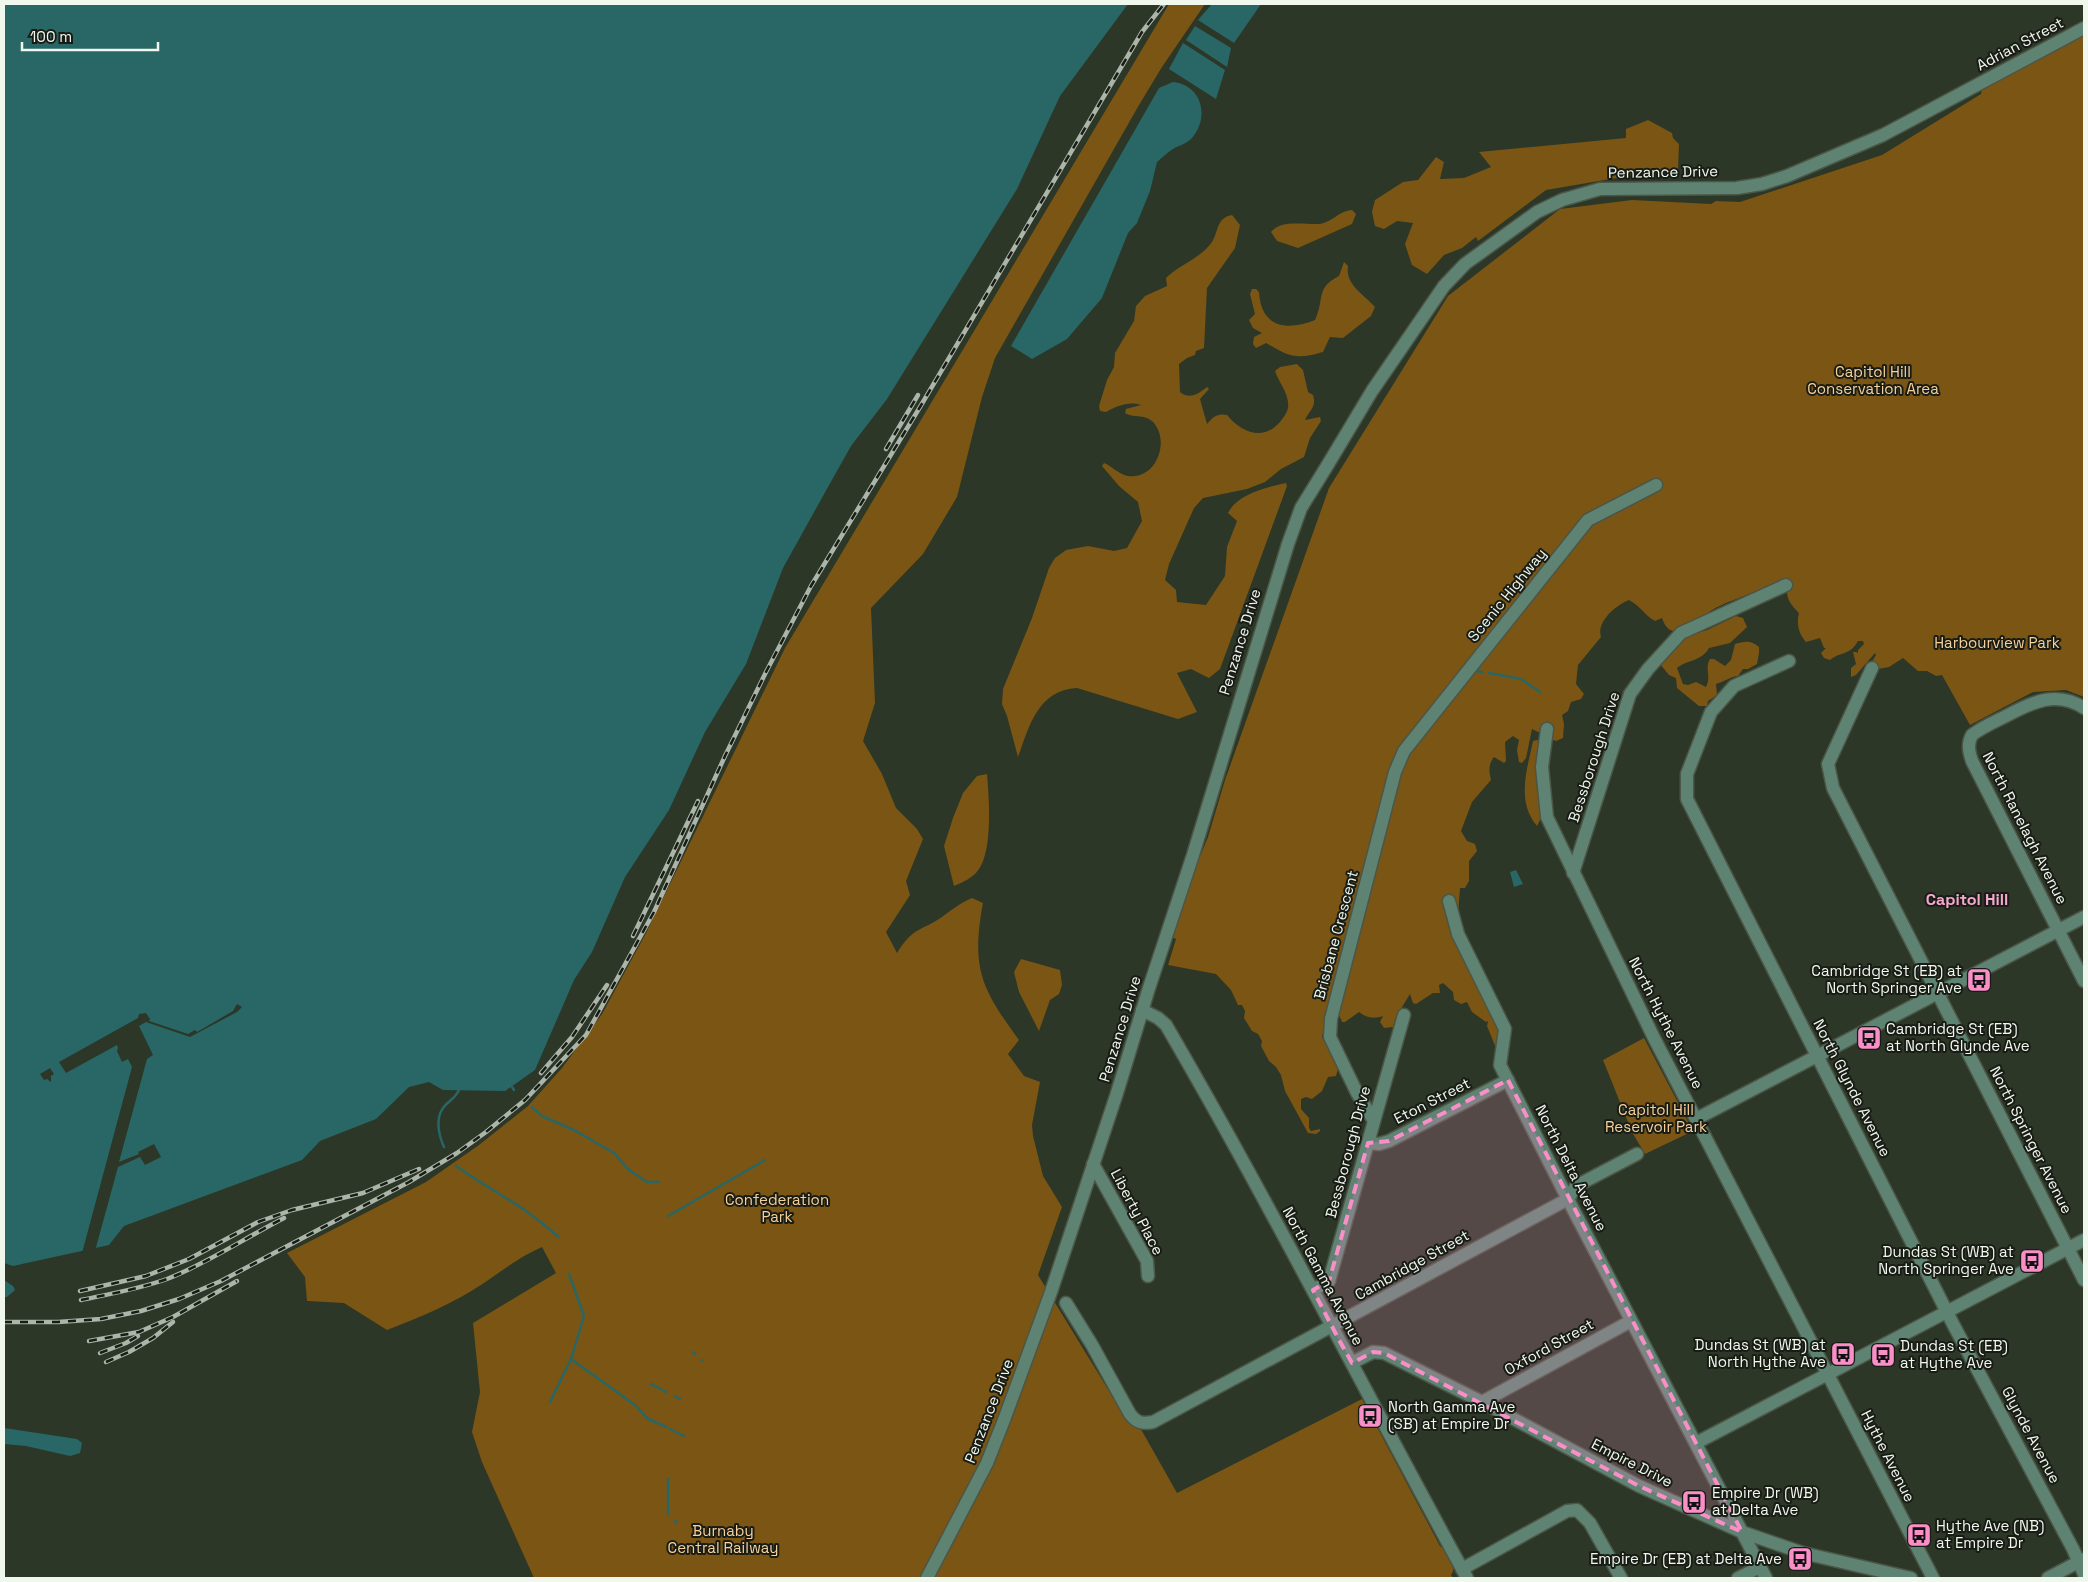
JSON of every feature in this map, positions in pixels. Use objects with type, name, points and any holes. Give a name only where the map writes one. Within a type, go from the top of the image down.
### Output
[{"type":"street","name":"Adrian Street","points":[[1972,89],[2084,28]]},
{"type":"street","name":"Penzance Drive","points":[[927,1578],[980,1478],[1004,1420],[1051,1292],[1193,855],[1282,563],[1301,508],[1372,391],[1444,286],[1465,264],[1537,212],[1562,200],[1600,189],[1737,188],[1762,184],[1851,150],[1972,89]]},
{"type":"street","name":"Scenic Highway","points":[[1404,751],[1588,520],[1656,485]]},
{"type":"street","name":"Bessborough Drive","points":[[1574,873],[1630,694],[1648,668],[1681,633],[1786,585]]},
{"type":"street","name":"North Glynde Avenue","points":[[1789,661],[1734,686],[1711,712],[1687,774],[1687,799],[1948,1311]]},
{"type":"street","name":"North Springer Avenue","points":[[1872,668],[1828,764],[1833,788],[2084,1280]]},
{"type":"street","name":"North Ranelagh Avenue","points":[[2084,708],[2068,700],[2041,700],[2030,703],[1972,735],[1969,741],[1968,752],[2084,981]]},
{"type":"street","name":"North Hythe Avenue","points":[[1547,729],[1542,767],[1547,817],[1696,1119],[1828,1374]]},
{"type":"street","name":"Brisbane Crescent","points":[[1374,1120],[1357,1093],[1330,1038],[1332,1013],[1393,781],[1404,751]]},
{"type":"street","name":"North Delta Avenue","points":[[1449,901],[1458,934],[1505,1029],[1500,1065],[1763,1572]]},
{"type":"street","points":[[1696,1119],[2084,916]]},
{"type":"street","name":"North Gamma Avenue","points":[[1142,1010],[1158,1018],[1166,1025],[1314,1290],[1464,1573]]},
{"type":"street","name":"Bessborough Drive","points":[[1314,1290],[1329,1281],[1404,1015]]},
{"type":"street","name":"Eton Street","points":[[1368,1143],[1379,1144],[1389,1142],[1508,1080]]},
{"type":"street","name":"Cambridge Street","points":[[1066,1303],[1092,1344],[1130,1414],[1136,1422],[1144,1424],[1161,1419],[1568,1199],[1576,1186],[1637,1154]]},
{"type":"street","name":"Liberty Place","points":[[1093,1164],[1147,1260],[1148,1276]]},
{"type":"street","points":[[1696,1443],[2084,1240]]},
{"type":"street","name":"Glynde Avenue","points":[[1948,1311],[2082,1565]]},
{"type":"street","name":"Oxford Street","points":[[1482,1402],[1631,1320]]},
{"type":"street","name":"Empire Drive","points":[[1352,1363],[1373,1352],[1384,1353],[1482,1402],[1639,1486],[1742,1532],[1779,1547],[1906,1577]]},
{"type":"street","name":"Hythe Avenue","points":[[1828,1374],[1933,1578]]},
{"type":"street","points":[[1464,1573],[1566,1511],[1577,1510],[1585,1516],[1621,1578]]},
{"type":"street","points":[[1906,1577],[1916,1564],[1918,1549]]},
{"type":"street","points":[[2048,1578],[2082,1565]]},
{"type":"street","points":[[1738,1578],[1763,1572]]},
{"type":"highlighted area","points":[[1508,1080],[1742,1532],[1639,1486],[1384,1353],[1373,1352],[1352,1363],[1313,1290],[1329,1281],[1368,1143],[1389,1141]]},
{"type":"green space","name":"Confederation Park","points":[[1169,4],[1205,4],[1162,67],[1139,105],[995,358],[982,397],[957,497],[923,554],[871,608],[875,703],[863,741],[882,774],[896,808],[917,829],[923,839],[906,881],[910,895],[886,932],[897,953],[913,934],[964,902],[972,898],[983,903],[978,945],[982,976],[996,1006],[1019,1040],[1008,1054],[1024,1076],[1040,1082],[1032,1125],[1033,1136],[1043,1176],[1062,1207],[1038,1275],[1125,1417],[1142,1431],[1177,1493],[1362,1399],[1440,1546],[1452,1559],[1454,1567],[1451,1575],[1453,1578],[534,1578],[482,1462],[472,1432],[480,1392],[473,1323],[556,1273],[542,1247],[519,1259],[461,1297],[425,1315],[387,1330],[344,1303],[307,1301],[305,1277],[287,1253],[426,1182],[479,1145],[528,1106],[562,1068],[602,1014],[646,933],[785,648]]},
{"type":"green space","name":"Capitol Hill Conservation Area","points":[[2084,30],[2084,697],[2066,690],[2033,692],[1970,725],[1942,675],[1936,676],[1927,671],[1918,671],[1903,658],[1889,667],[1878,669],[1870,665],[1876,655],[1875,653],[1856,675],[1851,677],[1851,668],[1856,664],[1853,652],[1858,653],[1858,650],[1864,644],[1863,641],[1858,641],[1852,649],[1830,660],[1824,658],[1821,653],[1826,648],[1824,648],[1820,638],[1806,642],[1800,632],[1798,625],[1799,613],[1787,595],[1788,581],[1764,592],[1756,591],[1722,605],[1685,629],[1678,631],[1672,631],[1666,627],[1662,618],[1655,621],[1629,600],[1624,602],[1604,620],[1600,631],[1601,637],[1578,665],[1576,684],[1584,694],[1581,699],[1571,702],[1568,711],[1562,715],[1564,724],[1563,738],[1556,741],[1551,739],[1551,728],[1538,732],[1532,729],[1526,758],[1522,763],[1519,762],[1517,750],[1519,740],[1513,736],[1505,742],[1506,761],[1504,763],[1494,757],[1492,760],[1490,768],[1491,780],[1472,802],[1461,831],[1467,841],[1475,844],[1477,851],[1469,861],[1469,881],[1465,888],[1460,888],[1456,943],[1463,952],[1465,964],[1503,1029],[1496,1048],[1487,1026],[1488,1021],[1486,1022],[1472,1012],[1467,1002],[1461,1004],[1454,1000],[1453,992],[1443,983],[1439,985],[1440,993],[1433,993],[1416,1004],[1413,1003],[1410,994],[1396,1017],[1393,1027],[1384,1028],[1380,1022],[1383,1016],[1364,1016],[1359,1012],[1345,1022],[1342,1022],[1329,1005],[1322,1037],[1339,1065],[1336,1076],[1328,1077],[1322,1091],[1312,1099],[1306,1097],[1301,1099],[1301,1109],[1309,1118],[1309,1128],[1311,1131],[1320,1129],[1316,1134],[1308,1133],[1285,1091],[1281,1075],[1269,1061],[1261,1046],[1262,1041],[1258,1034],[1252,1031],[1244,1018],[1245,1011],[1242,1005],[1238,1005],[1231,990],[1216,974],[1168,965],[1176,939],[1172,937],[1194,871],[1208,837],[1225,780],[1329,488],[1448,296],[1560,209],[1632,200],[1711,204],[1716,201],[1740,202],[1882,155],[1981,94],[1982,89]]},
{"type":"green space","points":[[1648,120],[1672,133],[1673,138],[1679,144],[1678,170],[1646,173],[1546,190],[1478,241],[1476,237],[1462,248],[1444,255],[1427,274],[1412,265],[1405,244],[1413,223],[1397,221],[1384,229],[1375,226],[1372,212],[1375,200],[1403,182],[1418,180],[1436,157],[1444,162],[1440,179],[1464,178],[1491,167],[1479,152],[1626,138],[1626,129]]},
{"type":"green space","points":[[1352,210],[1356,214],[1352,224],[1298,248],[1277,241],[1271,232],[1281,225],[1324,223],[1343,212]]},
{"type":"green space","points":[[1232,215],[1240,225],[1235,248],[1207,288],[1204,348],[1196,351],[1195,355],[1179,364],[1180,392],[1191,396],[1207,387],[1209,389],[1200,399],[1207,424],[1216,416],[1227,415],[1245,430],[1259,433],[1267,432],[1280,422],[1288,408],[1286,394],[1275,371],[1280,367],[1297,364],[1303,370],[1308,392],[1313,395],[1314,399],[1313,406],[1305,420],[1320,417],[1321,421],[1310,438],[1304,457],[1281,469],[1265,482],[1247,489],[1203,498],[1194,508],[1169,564],[1165,580],[1176,590],[1177,602],[1206,605],[1225,576],[1227,547],[1237,521],[1228,513],[1232,506],[1253,492],[1286,483],[1287,486],[1220,669],[1209,678],[1191,669],[1177,673],[1197,712],[1178,719],[1077,688],[1064,690],[1053,695],[1037,712],[1026,733],[1018,757],[1002,704],[1003,689],[1032,618],[1049,568],[1055,558],[1066,550],[1088,546],[1114,551],[1127,548],[1142,521],[1138,502],[1119,486],[1102,466],[1104,463],[1124,475],[1138,476],[1153,466],[1160,449],[1159,431],[1154,423],[1147,418],[1125,413],[1126,409],[1141,405],[1128,404],[1106,412],[1100,411],[1099,406],[1107,380],[1114,367],[1115,353],[1134,321],[1136,306],[1145,296],[1167,286],[1166,278],[1202,253],[1212,242],[1220,222]]},
{"type":"green space","points":[[1344,262],[1348,266],[1349,279],[1352,284],[1375,307],[1371,316],[1343,338],[1330,337],[1323,352],[1306,356],[1293,356],[1266,343],[1256,348],[1253,344],[1254,337],[1262,333],[1253,328],[1249,320],[1255,314],[1250,294],[1252,289],[1256,289],[1259,292],[1261,304],[1270,320],[1277,324],[1286,325],[1305,323],[1315,320],[1323,290],[1331,280],[1339,276]]},
{"type":"green space","points":[[1736,616],[1743,618],[1747,627],[1730,643],[1709,648],[1702,656],[1677,668],[1683,684],[1688,685],[1696,682],[1706,687],[1708,683],[1708,662],[1710,659],[1714,659],[1725,666],[1731,660],[1735,644],[1751,642],[1759,647],[1757,664],[1748,669],[1743,669],[1738,676],[1716,684],[1717,695],[1708,701],[1707,706],[1699,706],[1677,688],[1676,678],[1669,675],[1660,664],[1670,650],[1687,636],[1707,630]]},
{"type":"green space","points":[[1537,740],[1542,744],[1544,812],[1537,826],[1527,806],[1525,785],[1533,741]]},
{"type":"green space","points":[[987,774],[989,823],[983,860],[974,875],[954,886],[944,846],[963,793],[977,776]]},
{"type":"green space","points":[[1021,959],[1060,970],[1062,985],[1059,994],[1050,1000],[1039,1031],[1019,992],[1014,972]]},
{"type":"green space","name":"Capitol Hill Reservoir Park","points":[[1644,1038],[1693,1131],[1645,1154],[1632,1132],[1603,1060]]},
{"type":"water","points":[[4,4],[1128,4],[1060,96],[1017,189],[887,399],[851,446],[828,487],[783,568],[746,664],[705,732],[669,810],[625,877],[592,952],[574,980],[535,1070],[505,1091],[443,1090],[429,1082],[409,1087],[376,1119],[320,1141],[302,1160],[124,1226],[109,1245],[13,1266],[4,1263]]},
{"type":"water","points":[[1212,4],[1261,4],[1234,43],[1198,20]]},
{"type":"water","points":[[1195,26],[1231,48],[1227,67],[1186,40]]},
{"type":"water","points":[[1183,43],[1225,70],[1216,99],[1169,69]]},
{"type":"water","points":[[1173,82],[1183,84],[1197,96],[1202,112],[1198,130],[1189,141],[1173,149],[1157,162],[1150,191],[1137,223],[1128,233],[1102,298],[1067,339],[1032,359],[1011,346],[1159,88]]},
{"type":"water","points":[[1516,870],[1523,884],[1514,887],[1510,872]]},
{"type":"water","points":[[4,1280],[13,1286],[15,1290],[7,1297],[4,1297]]},
{"type":"water","points":[[4,1428],[77,1439],[82,1443],[80,1453],[70,1456],[26,1446],[4,1444]]},
{"type":"pier","points":[[237,1004],[242,1007],[237,1012],[190,1037],[146,1022],[139,1026],[153,1055],[147,1059],[119,1162],[139,1154],[138,1152],[154,1144],[161,1157],[145,1165],[140,1157],[118,1167],[95,1251],[82,1253],[132,1067],[128,1059],[122,1062],[117,1051],[117,1045],[66,1073],[59,1062],[138,1018],[139,1014],[146,1013],[150,1019],[149,1021],[188,1034],[195,1030],[197,1032],[233,1011]]},
{"type":"pier","points":[[50,1068],[54,1074],[51,1076],[51,1082],[47,1079],[44,1080],[40,1074]]},
{"type":"waterway","points":[[1477,671],[1482,672]]},
{"type":"waterway","points":[[1489,673],[1521,679],[1540,692]]},
{"type":"waterway","points":[[444,1147],[439,1133],[439,1117],[443,1108],[456,1096],[459,1090]]},
{"type":"waterway","points":[[532,1107],[542,1116],[574,1130],[614,1153],[629,1170],[647,1182],[659,1182]]},
{"type":"waterway","points":[[668,1216],[765,1160]]},
{"type":"waterway","points":[[456,1166],[522,1208],[558,1237]]},
{"type":"waterway","points":[[569,1274],[584,1316],[571,1359],[635,1405],[648,1419],[667,1427]]},
{"type":"waterway","points":[[550,1402],[571,1359]]},
{"type":"waterway","points":[[651,1384],[666,1392]]},
{"type":"waterway","points":[[675,1396],[680,1399]]},
{"type":"waterway","points":[[670,1429],[684,1436]]},
{"type":"waterway","points":[[668,1479],[668,1514]]},
{"type":"railway","points":[[4,1322],[58,1322],[101,1319],[141,1311],[179,1299],[221,1281],[409,1182],[457,1153],[525,1100],[586,1035],[654,912],[725,756],[811,586],[920,407],[1142,32],[1164,4]]},
{"type":"railway","points":[[886,449],[918,395]]},
{"type":"railway","points":[[633,936],[698,801]]},
{"type":"railway","points":[[541,1073],[572,1037],[607,985]]},
{"type":"railway","points":[[80,1291],[146,1276],[189,1259],[258,1222],[292,1210],[363,1193],[419,1169]]},
{"type":"railway","points":[[81,1300],[156,1283],[182,1273],[284,1218]]},
{"type":"railway","points":[[89,1341],[139,1332],[173,1317],[237,1281]]},
{"type":"railway","points":[[106,1362],[129,1352],[153,1338],[173,1322]]},
{"type":"railway","points":[[100,1353],[138,1336]]},
{"type":"place","name":"Cambridge St (EB) at North Springer Ave","points":[[1979,980]]},
{"type":"place","name":"Cambridge St (EB) at North Glynde Ave","points":[[1869,1038]]},
{"type":"place","name":"Dundas St (WB) at North Springer Ave","points":[[2032,1261]]},
{"type":"place","name":"Dundas St (WB) at North Hythe Ave","points":[[1843,1354]]},
{"type":"place","name":"Dundas St (EB) at Hythe Ave","points":[[1883,1355]]},
{"type":"place","name":"North Gamma Ave (SB) at Empire Dr","points":[[1370,1416]]},
{"type":"place","name":"Empire Dr (WB) at Delta Ave","points":[[1694,1502]]},
{"type":"place","name":"Hythe Ave (NB) at Empire Dr","points":[[1919,1535]]},
{"type":"place","name":"Empire Dr (EB) at Delta Ave","points":[[1800,1559]]},
{"type":"district","name":"Capitol Hill","points":[[1967,899]]},
{"type":"park label","name":"Harbourview Park","points":[[1997,643]]},
{"type":"park label","name":"Burnaby Central Railway","points":[[723,1540]]}]
